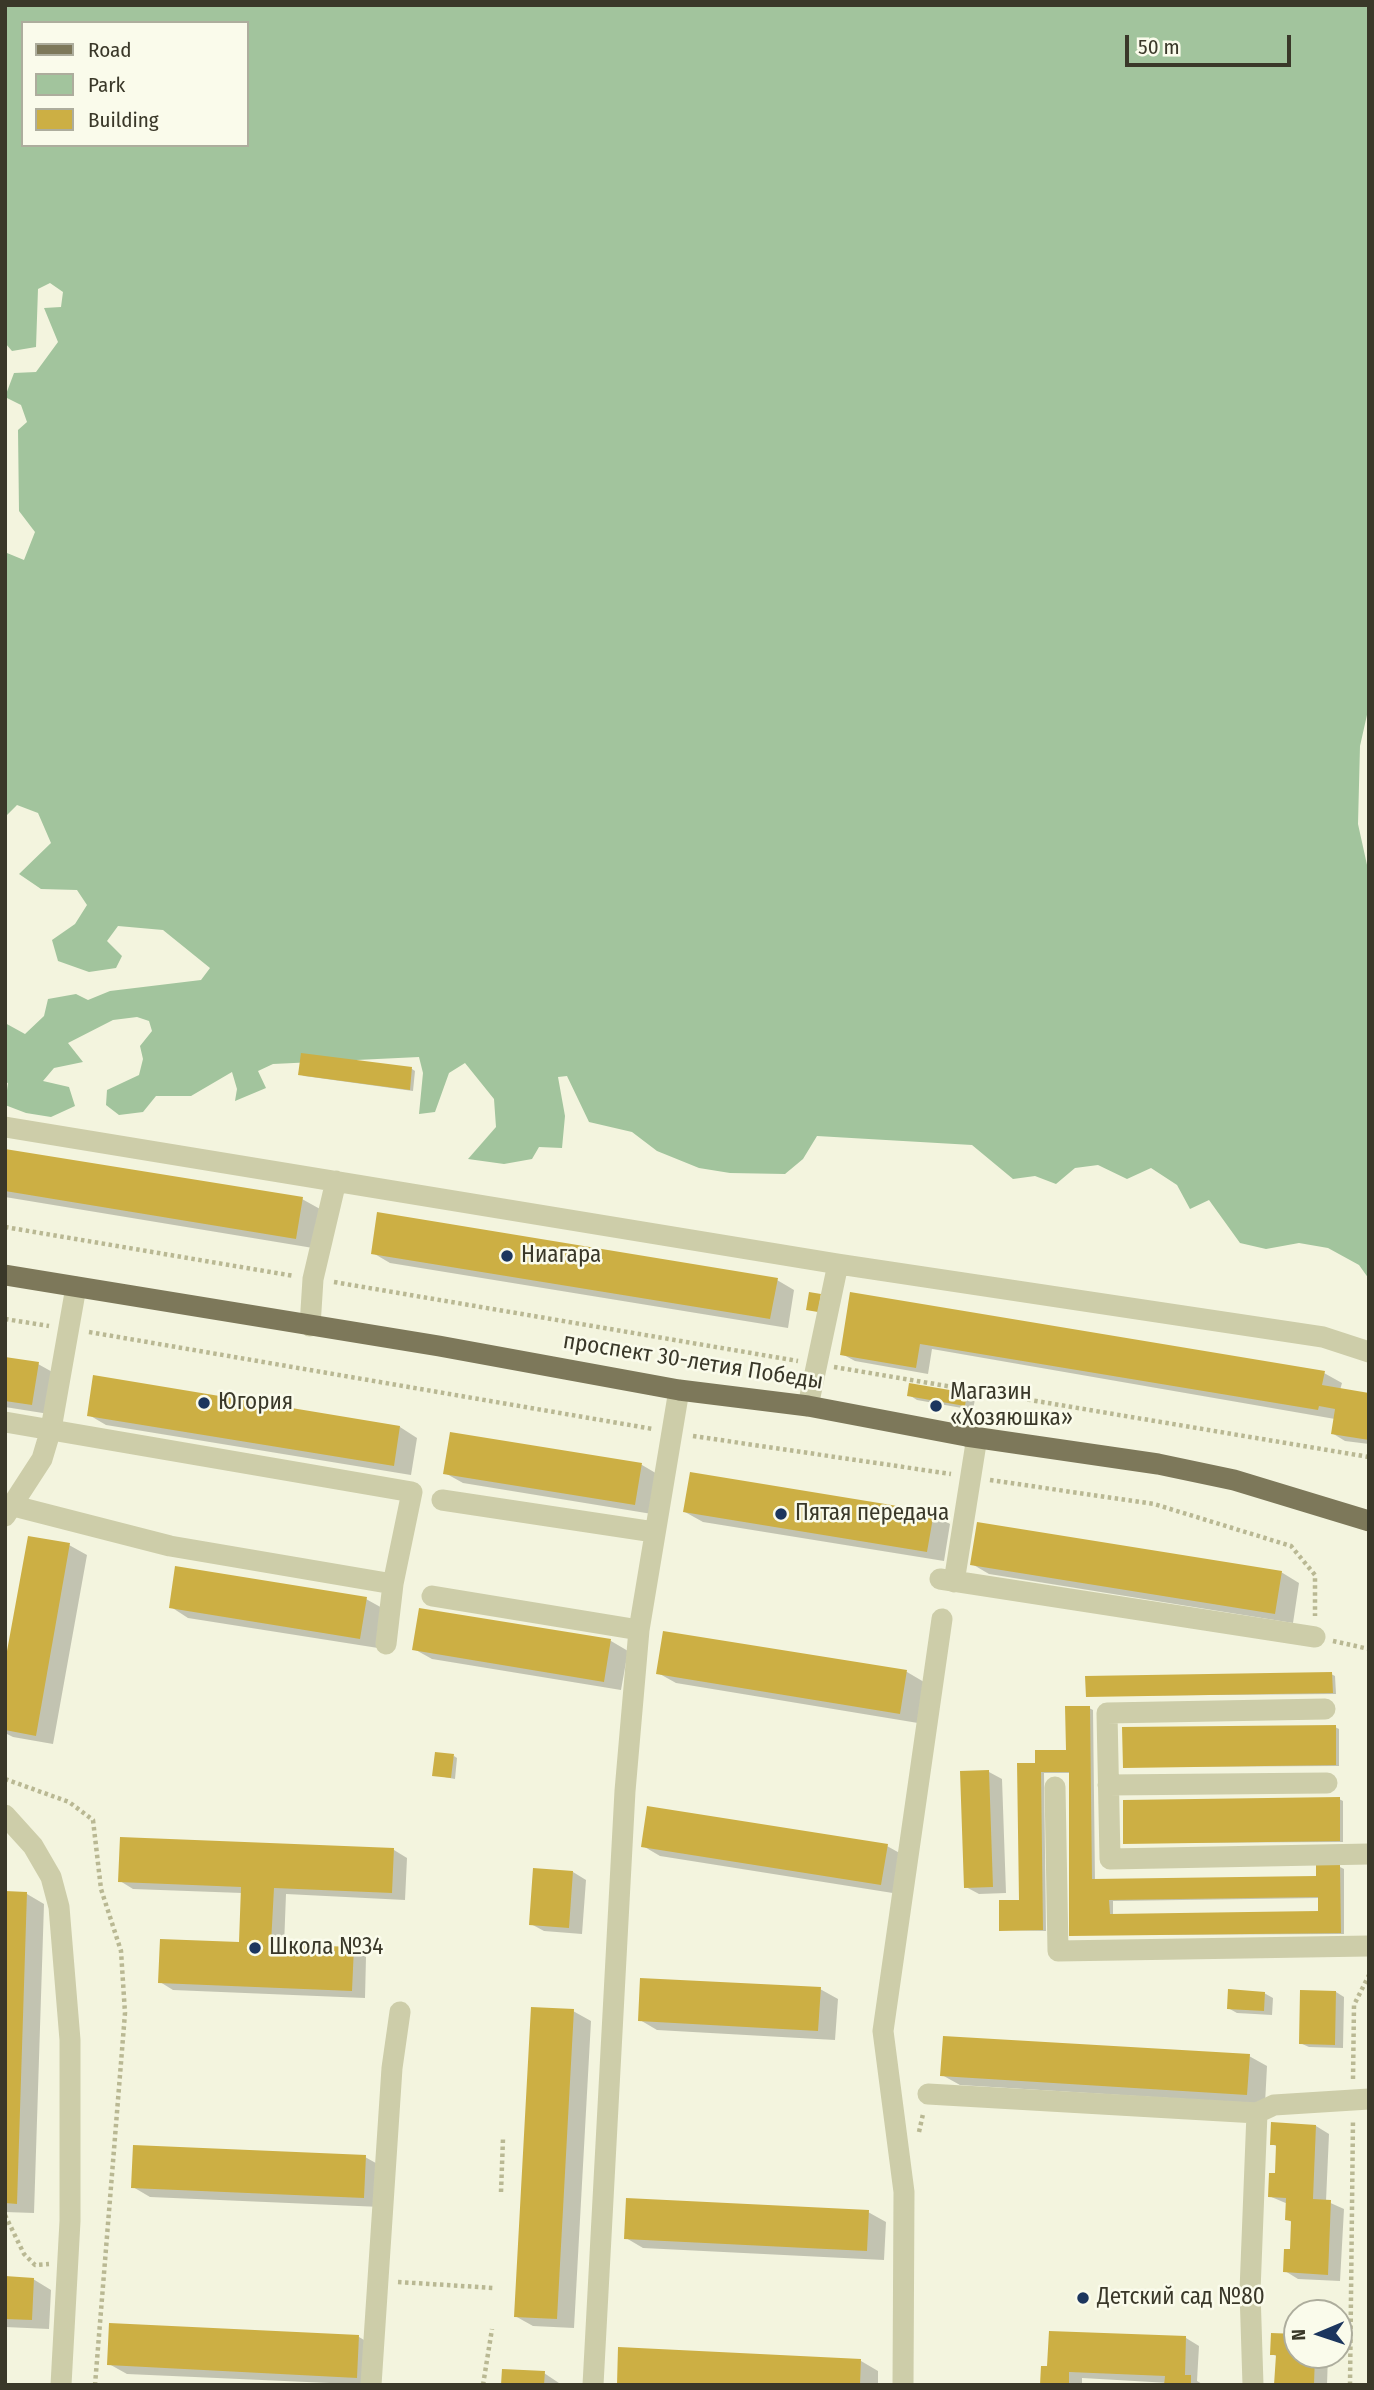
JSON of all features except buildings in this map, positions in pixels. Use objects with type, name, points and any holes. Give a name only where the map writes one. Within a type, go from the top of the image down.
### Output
[{"type":"main road","name":"проспект 30-летия Победы","points":[[5,1275],[679,1390],[808,1406],[977,1437],[1158,1464],[1222,1478],[1369,1521]]},
{"type":"street","points":[[5,1127],[838,1264],[1323,1336],[1369,1352]]},
{"type":"street","points":[[310,1326],[313,1279],[336,1181]]},
{"type":"street","points":[[808,1406],[838,1264]]},
{"type":"street","points":[[76,1287],[51,1429],[42,1459],[7,1510],[170,1546],[393,1584]]},
{"type":"street","points":[[593,2385],[622,1844],[639,1630],[679,1390]]},
{"type":"street","points":[[5,1422],[412,1492],[393,1584],[386,1643]]},
{"type":"street","points":[[977,1437],[971,1478],[947,1581],[1315,1637]]},
{"type":"street","points":[[442,1500],[654,1532]]},
{"type":"street","points":[[432,1596],[639,1630]]},
{"type":"street","points":[[903,2385],[904,2192],[883,2031],[942,1619]]},
{"type":"street","points":[[1325,1709],[1107,1713],[1110,1859],[1369,1854]]},
{"type":"street","points":[[1108,1785],[1328,1783]]},
{"type":"street","points":[[1055,1787],[1058,1951],[1369,1946]]},
{"type":"street","points":[[5,1815],[33,1846],[51,1877],[59,1907],[70,2040],[70,2221],[61,2385]]},
{"type":"street","points":[[371,2385],[392,2068],[400,2012]]},
{"type":"street","points":[[928,2094],[1257,2113],[1274,2105],[1361,2100]]},
{"type":"street","points":[[1253,2385],[1250,2291],[1257,2113]]},
{"type":"path","points":[[5,1227],[1369,1457]]},
{"type":"path","points":[[5,1318],[671,1432],[1154,1504],[1291,1546],[1315,1575],[1315,1637],[1369,1649]]},
{"type":"path","points":[[5,1779],[69,1802],[93,1820],[101,1889],[121,1951],[125,2013],[95,2385]]},
{"type":"path","points":[[1350,2385],[1361,2100],[1354,2005],[1369,1975]]},
{"type":"path","points":[[501,2192],[503,2139]]},
{"type":"path","points":[[5,2215],[24,2254]]},
{"type":"path","points":[[378,2281],[495,2288]]},
{"type":"path","points":[[483,2385],[492,2329]]},
{"type":"green space","points":[[5,5],[1369,5],[1369,706],[1360,746],[1358,824],[1369,874],[1369,1279],[1359,1265],[1328,1248],[1299,1243],[1266,1249],[1240,1243],[1209,1200],[1190,1209],[1177,1185],[1151,1168],[1127,1179],[1098,1165],[1075,1168],[1056,1184],[1035,1176],[1013,1179],[972,1145],[817,1136],[803,1159],[785,1174],[730,1173],[699,1168],[657,1151],[632,1132],[589,1122],[567,1076],[558,1077],[565,1116],[562,1148],[539,1147],[532,1159],[504,1164],[468,1159],[496,1127],[494,1099],[465,1063],[449,1073],[435,1112],[419,1114],[423,1073],[419,1057],[273,1064],[258,1071],[266,1088],[235,1101],[237,1089],[232,1072],[191,1096],[156,1096],[143,1112],[119,1115],[106,1105],[107,1090],[139,1075],[143,1059],[140,1046],[152,1031],[149,1021],[137,1017],[113,1020],[68,1043],[83,1062],[54,1068],[43,1081],[69,1087],[75,1106],[51,1117],[26,1113],[5,1105],[8,1083],[5,1082],[5,1023],[25,1034],[44,1016],[48,999],[76,994],[88,1000],[110,991],[201,980],[210,968],[163,930],[118,926],[107,941],[122,956],[116,968],[89,972],[58,961],[52,940],[75,924],[87,905],[77,890],[41,889],[19,874],[51,843],[38,813],[17,805],[5,817],[5,547],[7,553],[24,560],[35,532],[19,511],[18,430],[27,422],[21,405],[5,397],[14,373],[36,372],[58,342],[44,308],[61,307],[63,292],[50,283],[38,289],[36,347],[12,351],[5,343]]},
{"type":"place","name":"Ниагара","points":[[507,1256]]},
{"type":"place","name":"Югория","points":[[204,1403]]},
{"type":"place","name":"Магазин «Хозяюшка»","points":[[936,1406]]},
{"type":"place","name":"Пятая передача","points":[[781,1514]]},
{"type":"place","name":"Школа №34","points":[[255,1948]]},
{"type":"place","name":"Детский сад №80","points":[[1083,2298]]}]
